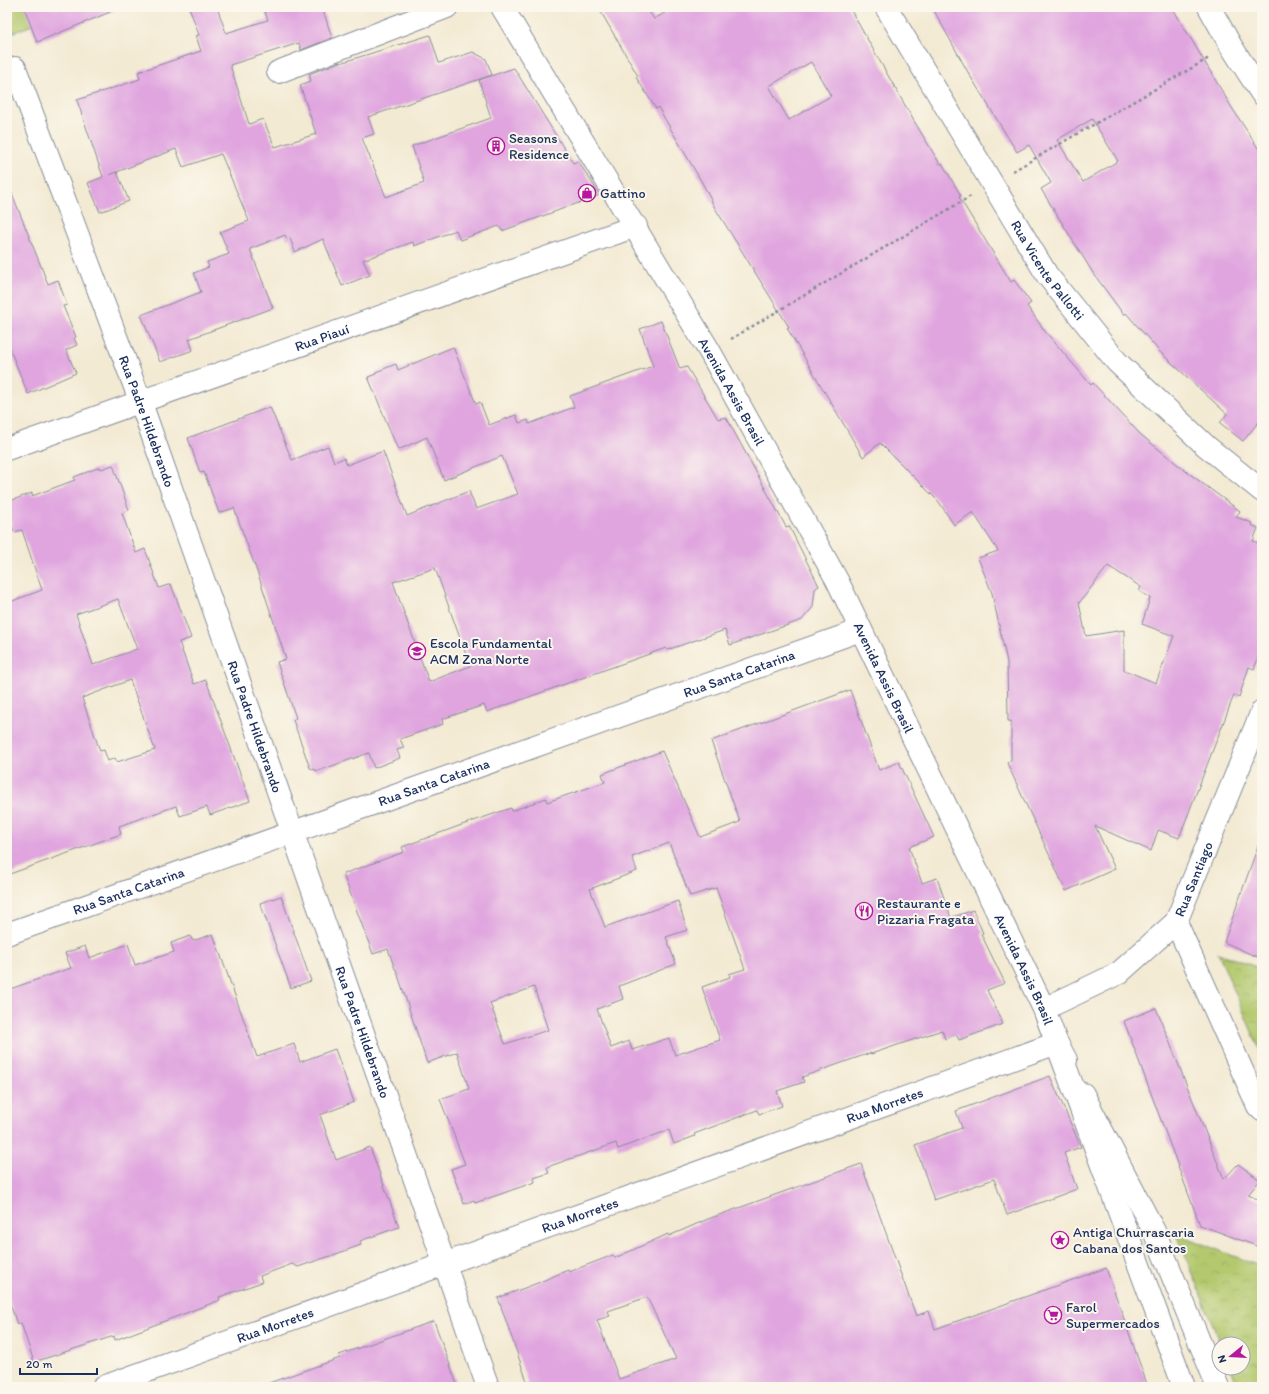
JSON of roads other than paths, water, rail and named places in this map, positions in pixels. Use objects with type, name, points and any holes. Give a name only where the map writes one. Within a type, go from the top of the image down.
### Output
[{"type":"street","points":[[278,72],[447,7]]},
{"type":"street","name":"Avenida Assis Brasil","points":[[502,7],[636,226],[710,352],[837,580],[1044,1009],[1184,1387]]},
{"type":"street","name":"Rua Vicente Pallotti","points":[[886,7],[1047,275],[1117,362],[1206,446],[1262,491]]},
{"type":"street","points":[[1209,7],[1231,46],[1262,94]]},
{"type":"street","name":"Rua Padre Hildebrando","points":[[15,68],[141,403],[488,1387]]},
{"type":"street","name":"Rua Piauí","points":[[7,449],[141,403],[636,226]]},
{"type":"street","name":"Rua Santa Catarina","points":[[7,934],[860,630]]},
{"type":"street","name":"Rua Santiago","points":[[1044,1009],[1119,973],[1176,922],[1262,711]]},
{"type":"street","points":[[1176,922],[1258,1106],[1262,1110]]},
{"type":"street","points":[[1057,1043],[1154,1231],[1218,1387]]},
{"type":"street","name":"Rua Morretes","points":[[103,1387],[1057,1043]]},
{"type":"place","name":"Seasons Residence","points":[[496,146]]},
{"type":"place","name":"Gattino","points":[[587,193]]},
{"type":"place","name":"Escola Fundamental ACM Zona Norte","points":[[417,651]]},
{"type":"place","name":"Restaurante e Pizzaria Fragata","points":[[864,911]]},
{"type":"place","name":"Antiga Churrascaria Cabana dos Santos","points":[[1060,1240]]},
{"type":"place","name":"Farol Supermercados","points":[[1053,1315]]}]
